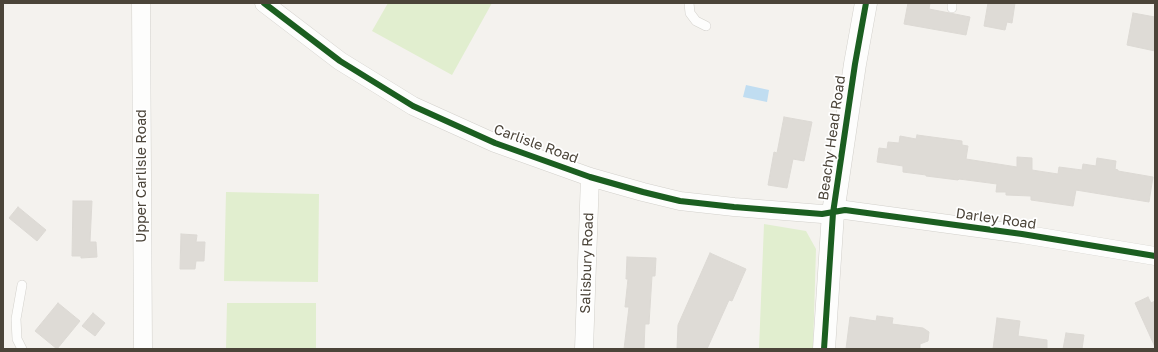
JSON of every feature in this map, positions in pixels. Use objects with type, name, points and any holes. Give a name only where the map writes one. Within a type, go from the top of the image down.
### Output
[{"type":"street","name":"Upper Carlisle Road","points":[[141,3],[144,349]]},
{"type":"street","name":"Carlisle Road","points":[[264,3],[340,61],[413,106],[495,143],[590,177],[680,201],[741,208],[822,214],[834,213]]},
{"type":"street","name":"Beachy Head Road","points":[[824,349],[834,213],[866,3]]},
{"type":"street","name":"Salisbury Road","points":[[584,349],[590,177]]},
{"type":"street","name":"Darley Road","points":[[834,213],[845,210],[1022,234],[1155,256]]},
{"type":"lane","points":[[689,3],[690,13],[696,21],[706,26]]},
{"type":"lane","points":[[22,286],[16,319],[17,339],[22,349]]},
{"type":"green space","points":[[388,3],[492,3],[452,75],[372,31]]},
{"type":"green space","points":[[226,192],[319,194],[318,282],[224,281]]},
{"type":"green space","points":[[764,224],[806,231],[816,249],[813,349],[759,349]]},
{"type":"green space","points":[[227,303],[316,303],[316,349],[226,349]]},
{"type":"water","points":[[746,85],[769,90],[767,102],[743,97]]},
{"type":"building","points":[[908,3],[930,3],[929,9],[970,17],[966,35],[904,24]]},
{"type":"building","points":[[988,3],[1015,3],[1012,23],[1007,22],[1005,30],[984,26]]},
{"type":"building","points":[[1133,13],[1155,17],[1155,51],[1127,45]]},
{"type":"building","points":[[784,117],[812,122],[804,161],[793,159],[787,188],[768,185],[774,152],[777,153]]},
{"type":"building","points":[[917,135],[962,141],[962,145],[968,146],[966,159],[1017,167],[1017,157],[1032,158],[1032,170],[1058,174],[1059,167],[1082,170],[1083,164],[1096,166],[1097,158],[1116,161],[1115,169],[1118,171],[1153,177],[1149,202],[1076,190],[1073,206],[1031,200],[1031,196],[1006,195],[1006,192],[996,192],[997,184],[903,172],[903,166],[877,162],[879,148],[887,149],[888,142],[899,143],[900,136],[916,139]]},
{"type":"building","points":[[73,201],[92,201],[90,242],[96,242],[97,257],[81,258],[81,256],[72,256]]},
{"type":"building","points":[[18,207],[46,230],[37,241],[9,218]]},
{"type":"building","points":[[181,234],[197,235],[196,242],[205,242],[204,261],[196,261],[195,269],[180,269]]},
{"type":"building","points":[[710,253],[746,269],[732,301],[729,300],[707,349],[677,349],[678,325]]},
{"type":"building","points":[[627,257],[656,258],[655,276],[652,276],[649,324],[645,324],[644,349],[624,349],[629,307],[625,307],[628,279],[626,279]]},
{"type":"building","points":[[1148,297],[1151,303],[1155,301],[1155,347],[1135,303]]},
{"type":"building","points":[[58,303],[80,321],[57,349],[35,331]]},
{"type":"building","points":[[93,313],[105,323],[95,336],[82,326]]},
{"type":"building","points":[[877,316],[893,318],[892,324],[923,328],[929,332],[928,341],[920,344],[920,349],[846,349],[850,317],[876,321]]},
{"type":"building","points":[[997,318],[1020,321],[1018,336],[1047,340],[1047,349],[993,349]]},
{"type":"building","points":[[1066,333],[1084,335],[1082,349],[1063,349]]},
{"type":"cycle path","points":[[264,3],[340,61],[413,106],[495,143],[590,177],[680,201],[822,214],[845,210],[1022,234],[1155,256]]},
{"type":"cycle path","points":[[824,349],[833,213],[855,64],[866,3]]}]
